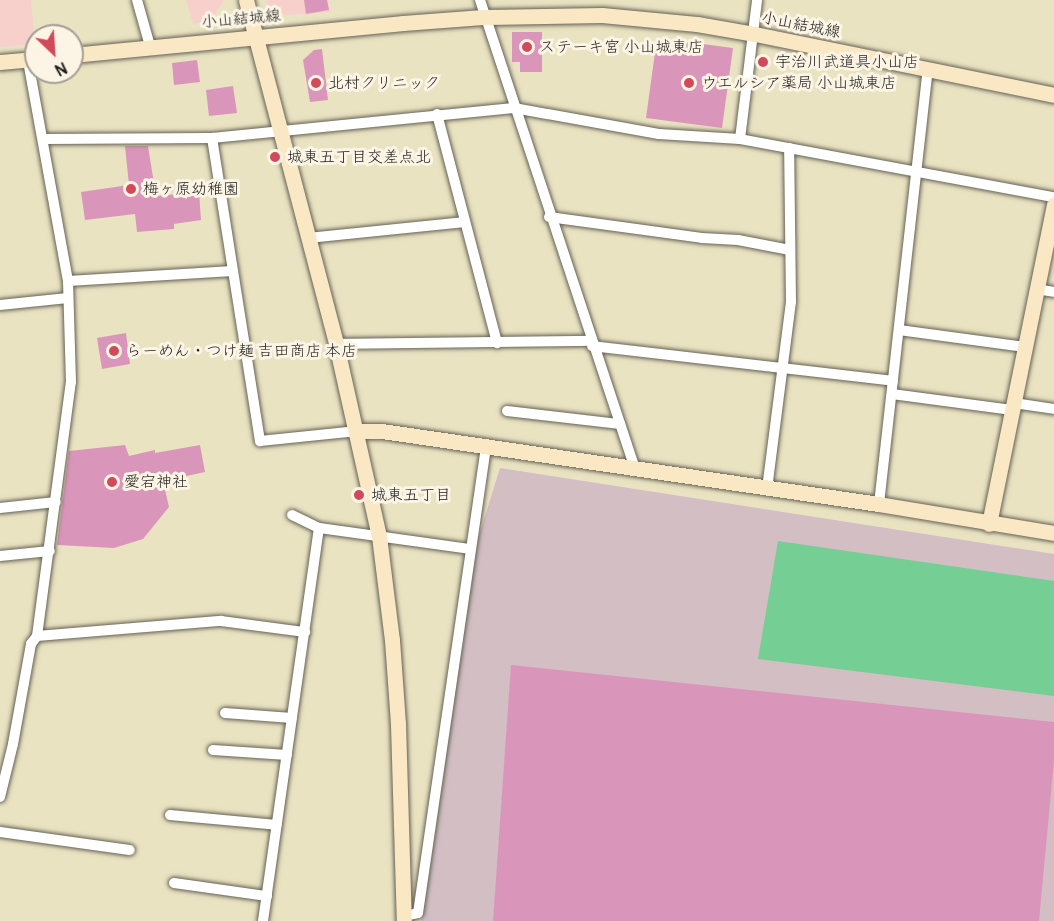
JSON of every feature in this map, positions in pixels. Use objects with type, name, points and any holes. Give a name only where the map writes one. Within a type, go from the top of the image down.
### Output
[{"type":"street","points":[[137,0],[150,46]]},
{"type":"street","points":[[246,0],[336,344],[379,536],[392,640],[398,724],[405,918],[418,913],[486,447]]},
{"type":"street","points":[[480,0],[483,17],[635,470]]},
{"type":"street","points":[[741,139],[755,34],[757,0]]},
{"type":"street","name":"小山結城線","points":[[84,54],[256,36],[483,17],[602,15],[697,24],[755,34],[1054,95]]},
{"type":"street","points":[[0,62],[24,60]]},
{"type":"street","points":[[879,504],[928,70]]},
{"type":"street","points":[[0,796],[14,744],[31,644],[37,636],[71,382],[68,281],[35,84]]},
{"type":"street","points":[[43,139],[212,138],[514,108],[659,134],[741,139],[1054,197]]},
{"type":"street","points":[[436,114],[497,343]]},
{"type":"street","points":[[212,138],[260,441],[357,431],[382,431],[635,470],[879,504],[1054,533]]},
{"type":"street","points":[[768,489],[785,370],[791,302],[789,148]]},
{"type":"street","points":[[989,524],[1054,205]]},
{"type":"street","points":[[549,217],[702,238],[738,240],[790,250]]},
{"type":"street","points":[[309,238],[465,222]]},
{"type":"street","points":[[68,281],[233,271]]},
{"type":"street","points":[[1036,289],[1054,291]]},
{"type":"street","points":[[0,305],[68,298]]},
{"type":"street","points":[[899,330],[1025,347]]},
{"type":"street","points":[[336,344],[591,343],[785,370],[893,381]]},
{"type":"street","points":[[892,394],[1054,409]]},
{"type":"street","points":[[507,411],[620,424]]},
{"type":"street","points":[[0,508],[56,502]]},
{"type":"street","points":[[292,515],[319,528],[470,549]]},
{"type":"street","points":[[263,921],[319,528]]},
{"type":"street","points":[[0,555],[50,551]]},
{"type":"street","points":[[37,636],[221,621],[304,632]]},
{"type":"street","points":[[225,713],[292,718]]},
{"type":"street","points":[[213,750],[287,755]]},
{"type":"street","points":[[170,815],[277,825]]},
{"type":"street","points":[[0,832],[130,850]]},
{"type":"street","points":[[174,883],[267,896]]},
{"type":"shaded area","points":[[0,0],[31,0],[33,24],[24,24],[24,45],[0,47]]},
{"type":"shaded area","points":[[186,0],[223,0],[223,2],[210,21],[193,24]]},
{"type":"shaded area","points":[[266,0],[328,0],[330,12],[285,15],[267,4]]},
{"type":"shaded area","points":[[500,468],[1054,554],[1054,921],[421,921],[472,558]]},
{"type":"green space","points":[[778,541],[1054,581],[1054,696],[758,659]]},
{"type":"building","points":[[304,0],[327,0],[329,10],[306,14]]},
{"type":"building","name":"ステーキ宮 小山城東店","points":[[512,32],[542,32],[542,72],[520,72],[520,62],[512,62]]},
{"type":"building","name":"ウエルシア薬局 小山城東店","points":[[657,38],[733,48],[722,128],[646,118]]},
{"type":"building","name":"北村クリニック","points":[[322,49],[328,100],[310,102],[303,60],[314,50]]},
{"type":"building","points":[[197,60],[200,82],[174,85],[172,63]]},
{"type":"building","points":[[233,86],[237,113],[209,116],[206,90]]},
{"type":"building","name":"梅ヶ原幼稚園","points":[[125,146],[148,146],[156,196],[199,192],[201,220],[174,224],[174,229],[137,232],[135,214],[85,220],[81,192],[129,185]]},
{"type":"building","name":"らーめん・つけ麺 吉田商店 本店","points":[[126,333],[130,364],[102,369],[97,338]]},
{"type":"building","name":"愛宕神社","points":[[125,445],[129,456],[155,450],[155,453],[200,445],[205,472],[163,481],[169,507],[143,539],[114,548],[57,545],[69,451]]},
{"type":"building","points":[[511,665],[1054,722],[1054,760],[1039,921],[493,921]]},
{"type":"place","name":"ステーキ宮 小山城東店","points":[[527,47]]},
{"type":"place","name":"宇治川武道具小山店","points":[[763,62]]},
{"type":"place","name":"北村クリニック","points":[[316,83]]},
{"type":"place","name":"ウエルシア薬局 小山城東店","points":[[689,83]]},
{"type":"place","name":"城東五丁目交差点北","points":[[275,157]]},
{"type":"place","name":"梅ヶ原幼稚園","points":[[131,189]]},
{"type":"place","name":"らーめん・つけ麺 吉田商店 本店","points":[[114,351]]},
{"type":"place","name":"愛宕神社","points":[[112,482]]},
{"type":"place","name":"城東五丁目","points":[[359,495]]}]
